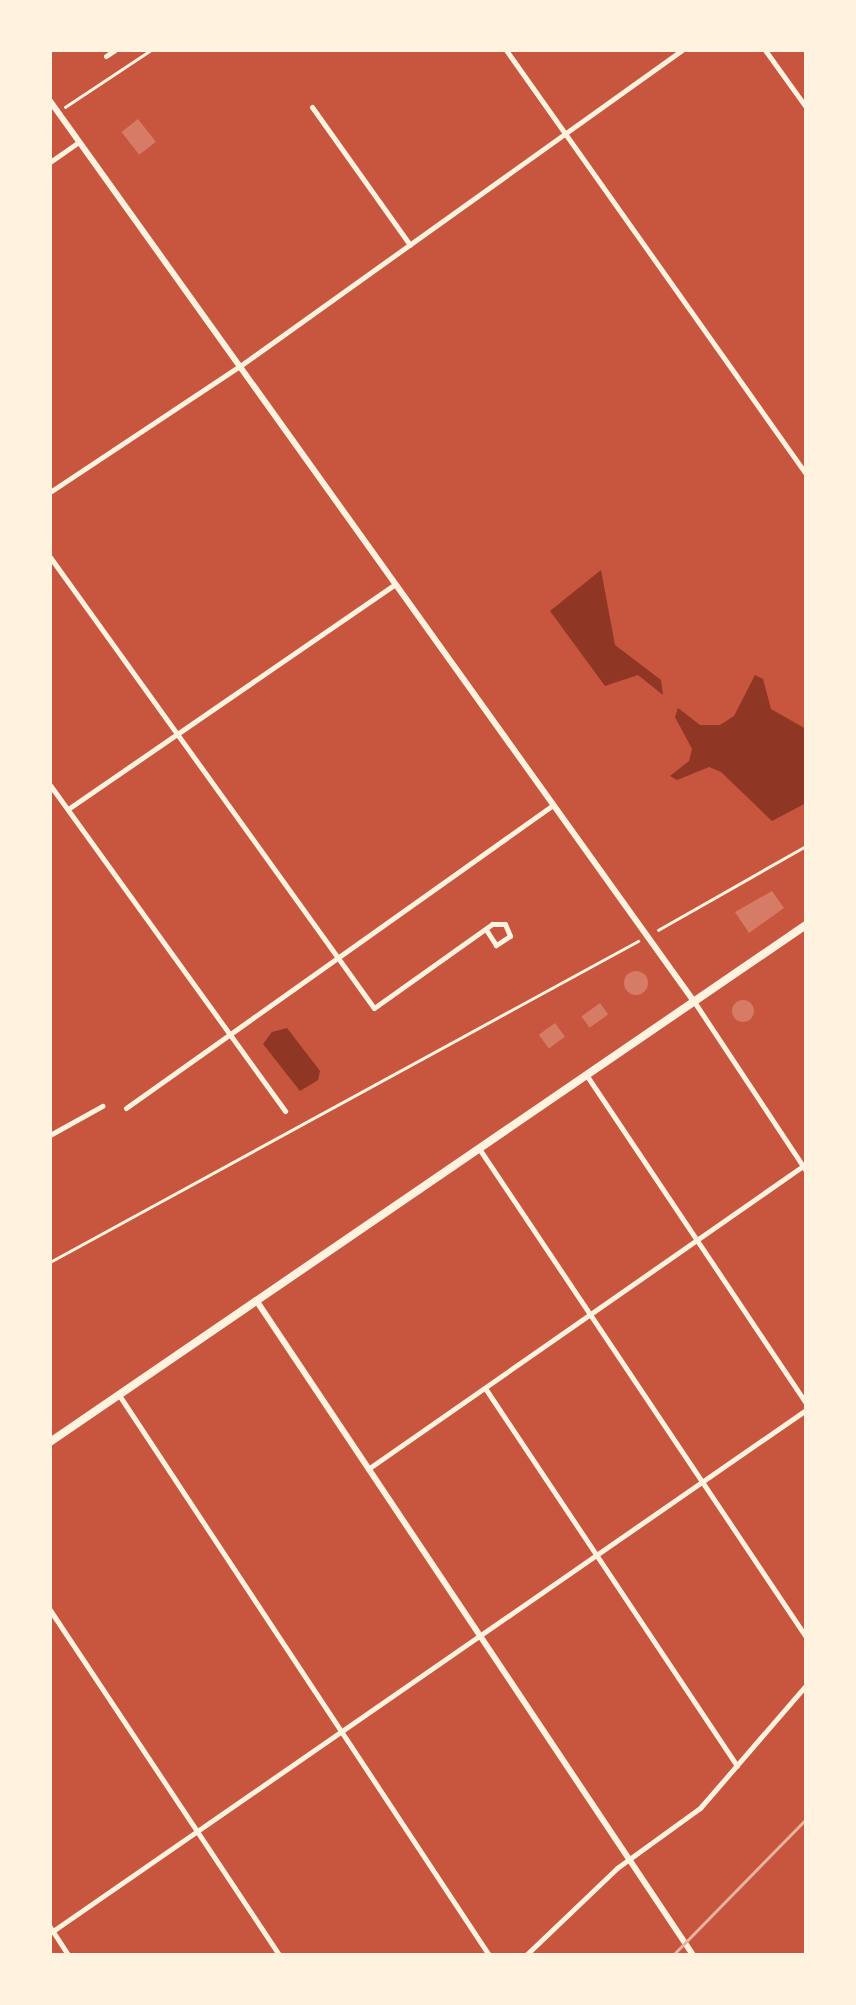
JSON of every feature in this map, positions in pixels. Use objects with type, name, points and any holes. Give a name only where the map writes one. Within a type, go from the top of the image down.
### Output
[{"type":"main road","points":[[50,1442],[806,925]]},
{"type":"street","points":[[106,56],[114,50]]},
{"type":"street","points":[[506,50],[806,474]]},
{"type":"street","points":[[50,492],[240,366],[567,136],[682,50]]},
{"type":"street","points":[[765,50],[806,107]]},
{"type":"street","points":[[50,101],[693,1000],[804,1169],[368,1470]]},
{"type":"street","points":[[312,107],[410,245]]},
{"type":"street","points":[[50,162],[79,142]]},
{"type":"street","points":[[50,557],[374,1008],[487,931],[501,922],[510,936],[496,945],[487,931]]},
{"type":"street","points":[[68,810],[396,584]]},
{"type":"street","points":[[50,784],[285,1111]]},
{"type":"street","points":[[126,1108],[228,1032],[554,805]]},
{"type":"street","points":[[68,1955],[51,1931],[806,1406],[586,1074]]},
{"type":"street","points":[[50,1134],[102,1106]]},
{"type":"street","points":[[478,1148],[806,1637]]},
{"type":"street","points":[[256,1300],[693,1955]]},
{"type":"street","points":[[485,1388],[736,1766]]},
{"type":"street","points":[[119,1395],[489,1955]]},
{"type":"street","points":[[50,1610],[280,1955]]},
{"type":"street","points":[[526,1955],[628,1858],[700,1808],[806,1685]]},
{"type":"path","points":[[66,106],[152,50]]},
{"type":"path","points":[[658,930],[806,846]]},
{"type":"path","points":[[50,1262],[638,941]]},
{"type":"shaded area","points":[[601,570],[615,645],[661,680],[663,695],[638,675],[605,686],[550,611]]},
{"type":"shaded area","points":[[755,675],[763,679],[771,709],[806,729],[806,803],[772,821],[721,772],[709,767],[677,780],[670,776],[689,761],[692,749],[675,717],[678,708],[700,725],[720,725],[734,716]]},
{"type":"shaded area","points":[[287,1028],[320,1071],[318,1080],[300,1091],[263,1044],[272,1032]]},
{"type":"building","points":[[138,119],[156,142],[139,155],[121,132]]},
{"type":"building","points":[[772,891],[784,908],[749,933],[735,912]]},
{"type":"building","points":[[636,971],[648,983],[636,995],[624,983]]},
{"type":"building","points":[[743,1000],[751,1003],[751,1019],[743,1022],[735,1019],[732,1011],[735,1003]]},
{"type":"building","points":[[600,1003],[608,1014],[590,1028],[581,1017]]},
{"type":"building","points":[[555,1023],[565,1037],[549,1049],[539,1035]]},
{"type":"railway","points":[[673,1955],[806,1819]]}]
